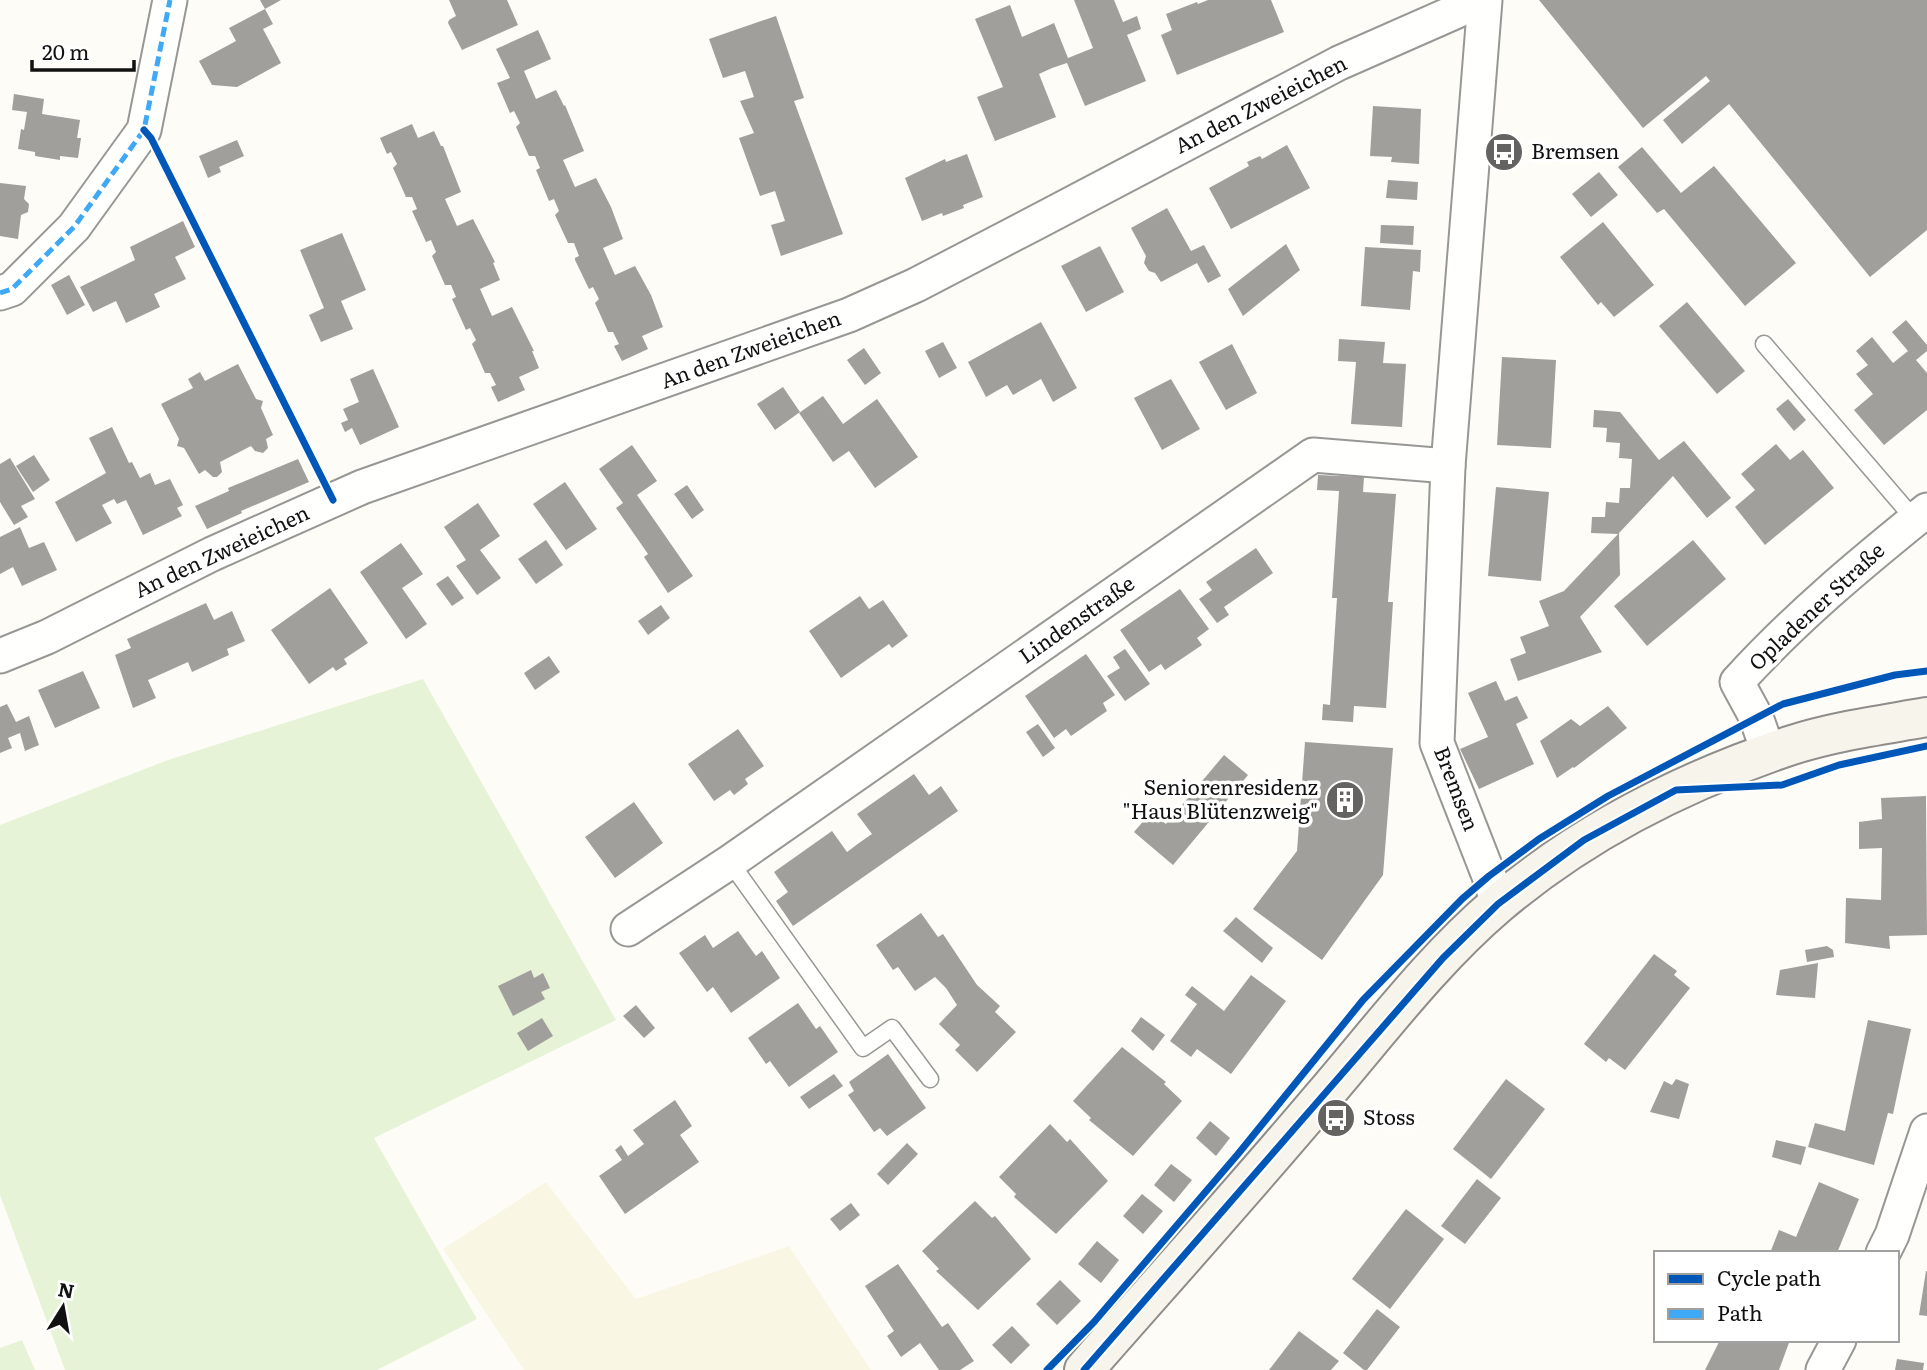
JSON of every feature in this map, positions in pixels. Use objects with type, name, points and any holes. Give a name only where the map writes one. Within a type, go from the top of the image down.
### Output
[{"type":"main road","points":[[1084,1370],[1320,1101],[1390,1016],[1443,958],[1498,904],[1584,840],[1676,790],[1792,745],[1852,730],[1927,717]]},
{"type":"street","points":[[0,293],[12,289],[74,227],[144,130],[170,0]]},
{"type":"street","name":"Bremsen","points":[[1484,0],[1448,466],[1437,743],[1498,904]]},
{"type":"street","name":"An den Zweieichen","points":[[0,656],[47,637],[212,554],[362,487],[849,315],[916,285],[1339,63],[1484,0]]},
{"type":"street","name":"Lindenstraße","points":[[628,929],[730,862],[1313,456],[1448,466]]},
{"type":"street","name":"Opladener Straße","points":[[1769,754],[1756,717],[1737,682],[1774,641],[1849,573],[1921,515]]},
{"type":"street","points":[[1884,1251],[1892,1235],[1927,1131]]},
{"type":"street","points":[[1824,1370],[1838,1342]]},
{"type":"lane","points":[[1764,344],[1921,515]]},
{"type":"lane","points":[[730,862],[863,1048],[892,1028],[930,1079]]},
{"type":"shaded area","points":[[546,1182],[636,1299],[789,1246],[871,1370],[524,1370],[443,1249]]},
{"type":"green space","points":[[423,679],[616,1020],[374,1138],[477,1319],[377,1370],[65,1370],[0,1195],[0,825],[168,760]]},
{"type":"green space","points":[[22,1340],[35,1370],[0,1370],[0,1348]]},
{"type":"building","points":[[260,0],[281,0],[265,9]]},
{"type":"building","points":[[449,0],[507,0],[518,25],[462,50],[448,23],[456,16]]},
{"type":"building","points":[[1074,0],[1114,0],[1123,22],[1137,16],[1141,29],[1127,35],[1146,81],[1085,106],[1067,63],[1052,68],[1039,74],[1056,117],[995,141],[977,97],[1003,87],[975,19],[1010,5],[1022,37],[1054,23],[1068,58],[1093,48]]},
{"type":"building","points":[[1208,0],[1271,0],[1284,32],[1177,75],[1161,35],[1172,30],[1166,14]]},
{"type":"building","points":[[1539,0],[1927,0],[1927,230],[1870,277],[1729,104],[1682,144],[1663,120],[1710,81],[1706,76],[1643,128]]},
{"type":"building","points":[[265,9],[273,24],[263,29],[281,63],[237,87],[212,85],[199,61],[236,41],[229,28]]},
{"type":"building","points":[[776,16],[804,98],[794,101],[843,234],[781,256],[771,225],[785,221],[775,191],[760,196],[739,138],[754,133],[740,101],[754,97],[745,71],[723,78],[709,39]]},
{"type":"building","points":[[538,30],[551,59],[524,71],[536,99],[556,90],[565,105],[584,151],[563,160],[575,187],[596,178],[623,239],[603,248],[615,275],[635,266],[651,295],[663,327],[642,336],[648,349],[622,361],[614,346],[619,344],[613,332],[608,332],[595,303],[599,299],[593,287],[589,289],[575,260],[579,256],[574,243],[568,243],[555,215],[559,211],[554,199],[549,201],[536,170],[540,168],[535,156],[529,156],[516,127],[520,123],[514,111],[510,113],[497,83],[510,78],[496,49]]},
{"type":"building","points":[[14,94],[44,99],[42,114],[80,120],[78,158],[60,156],[60,160],[35,156],[35,152],[18,149],[27,112],[12,110]]},
{"type":"building","points":[[1373,106],[1421,109],[1419,164],[1391,162],[1392,157],[1370,156]]},
{"type":"building","points":[[412,124],[418,138],[434,131],[443,146],[461,192],[445,199],[457,226],[473,219],[495,262],[493,263],[500,280],[480,289],[492,316],[512,307],[534,351],[539,368],[519,377],[525,390],[498,402],[491,387],[496,385],[490,373],[485,373],[472,344],[476,340],[470,328],[466,330],[452,299],[456,297],[451,285],[445,285],[432,256],[436,252],[431,240],[426,242],[412,211],[417,209],[412,197],[406,197],[393,168],[397,164],[391,152],[387,154],[380,138]]},
{"type":"building","points":[[237,140],[244,156],[219,167],[221,172],[208,178],[199,156]]},
{"type":"building","points":[[1287,145],[1310,188],[1231,229],[1209,188],[1249,166],[1247,162],[1260,156],[1262,159]]},
{"type":"building","points":[[1642,147],[1681,193],[1714,166],[1796,263],[1745,306],[1664,209],[1657,213],[1618,167]]},
{"type":"building","points":[[967,154],[983,197],[963,205],[964,208],[922,221],[905,178],[945,159],[946,162]]},
{"type":"building","points":[[1599,172],[1618,195],[1591,217],[1572,194]]},
{"type":"building","points":[[1388,180],[1418,182],[1417,200],[1386,198]]},
{"type":"building","points":[[0,183],[26,186],[24,199],[29,204],[28,212],[21,215],[18,239],[0,236]]},
{"type":"building","points":[[1167,208],[1191,251],[1204,245],[1221,276],[1208,283],[1197,263],[1161,282],[1155,273],[1149,271],[1144,263],[1146,256],[1131,228]]},
{"type":"building","points":[[183,221],[195,247],[175,257],[186,279],[154,294],[160,307],[126,323],[116,301],[93,312],[80,287],[135,260],[130,247]]},
{"type":"building","points":[[1603,222],[1654,285],[1614,317],[1601,302],[1598,305],[1560,257]]},
{"type":"building","points":[[1381,225],[1414,226],[1413,245],[1380,243]]},
{"type":"building","points":[[342,233],[366,290],[341,301],[353,329],[321,342],[309,315],[324,308],[300,250]]},
{"type":"building","points":[[1286,244],[1300,270],[1243,316],[1228,289]]},
{"type":"building","points":[[1100,246],[1124,292],[1086,312],[1061,266]]},
{"type":"building","points":[[1365,247],[1421,250],[1420,272],[1413,271],[1410,310],[1361,306]]},
{"type":"building","points":[[69,275],[85,305],[67,315],[51,285]]},
{"type":"building","points":[[1687,302],[1745,371],[1717,394],[1659,326]]},
{"type":"building","points":[[1906,320],[1927,345],[1927,351],[1916,360],[1927,373],[1927,410],[1884,445],[1854,410],[1873,394],[1856,374],[1868,365],[1856,351],[1872,337],[1893,363],[1908,351],[1892,332]]},
{"type":"building","points":[[1041,322],[1077,388],[1053,402],[1041,379],[1013,395],[1007,385],[986,397],[968,362]]},
{"type":"building","points":[[1339,339],[1385,342],[1383,363],[1406,364],[1402,427],[1351,424],[1356,362],[1338,361]]},
{"type":"building","points":[[943,342],[957,368],[939,378],[925,351]]},
{"type":"building","points":[[1232,344],[1257,393],[1226,410],[1199,362]]},
{"type":"building","points":[[864,348],[881,373],[865,385],[847,360]]},
{"type":"building","points":[[1502,357],[1556,360],[1551,448],[1497,445]]},
{"type":"building","points":[[238,364],[256,399],[263,401],[261,408],[273,435],[266,439],[268,448],[263,453],[255,451],[251,446],[220,462],[222,472],[217,477],[205,470],[199,474],[184,448],[177,446],[179,439],[161,404],[193,388],[188,379],[200,372],[205,381]]},
{"type":"building","points":[[373,369],[399,427],[360,445],[352,428],[345,432],[341,423],[348,420],[343,409],[359,402],[350,379]]},
{"type":"building","points":[[1171,379],[1200,429],[1162,450],[1134,398]]},
{"type":"building","points":[[783,387],[800,412],[775,430],[757,404]]},
{"type":"building","points":[[823,396],[843,424],[877,399],[918,457],[875,488],[849,451],[833,462],[799,413]]},
{"type":"building","points":[[1788,399],[1806,420],[1794,431],[1776,409]]},
{"type":"building","points":[[1594,410],[1620,412],[1659,460],[1684,441],[1731,498],[1707,518],[1673,476],[1619,533],[1620,575],[1580,617],[1602,652],[1518,681],[1510,659],[1526,653],[1520,637],[1549,626],[1539,601],[1564,591],[1618,534],[1591,533],[1592,517],[1605,517],[1606,502],[1619,503],[1620,488],[1630,488],[1632,459],[1619,458],[1620,443],[1606,442],[1607,428],[1593,427]]},
{"type":"building","points":[[112,427],[129,463],[132,462],[140,478],[150,473],[155,485],[170,479],[183,505],[177,508],[182,516],[143,535],[126,500],[117,504],[114,499],[102,505],[112,523],[76,542],[55,502],[106,473],[89,438]]},
{"type":"building","points":[[1776,444],[1790,460],[1803,450],[1834,488],[1765,545],[1735,507],[1755,490],[1741,474]]},
{"type":"building","points":[[632,445],[657,481],[637,495],[693,576],[668,593],[644,557],[648,554],[616,508],[623,503],[599,469]]},
{"type":"building","points":[[34,455],[50,480],[33,492],[16,466]]},
{"type":"building","points":[[10,458],[35,499],[21,506],[28,517],[14,525],[0,502],[0,464]]},
{"type":"building","points":[[298,459],[309,482],[241,511],[242,513],[207,529],[195,506],[229,491],[228,488]]},
{"type":"building","points":[[1318,475],[1364,477],[1363,492],[1396,494],[1388,602],[1393,602],[1386,708],[1354,706],[1353,722],[1322,720],[1323,704],[1330,705],[1337,598],[1332,598],[1339,491],[1317,490]]},
{"type":"building","points":[[565,482],[597,529],[566,550],[533,504]]},
{"type":"building","points":[[687,485],[704,510],[692,519],[674,494]]},
{"type":"building","points":[[1496,487],[1549,492],[1541,581],[1488,576]]},
{"type":"building","points":[[478,503],[500,536],[480,550],[501,578],[477,595],[456,566],[466,560],[444,527]]},
{"type":"building","points":[[20,527],[29,548],[44,542],[57,570],[22,586],[13,567],[0,574],[0,537]]},
{"type":"building","points":[[546,540],[563,565],[536,584],[518,559]]},
{"type":"building","points":[[1693,540],[1726,579],[1647,646],[1614,606]]},
{"type":"building","points":[[401,543],[423,574],[402,588],[427,624],[406,639],[360,572]]},
{"type":"building","points":[[1256,548],[1273,573],[1224,607],[1229,615],[1217,623],[1199,599],[1212,590],[1206,582]]},
{"type":"building","points":[[448,576],[464,598],[452,606],[436,584]]},
{"type":"building","points":[[330,588],[368,643],[344,659],[347,664],[336,671],[333,667],[309,684],[271,630]]},
{"type":"building","points":[[1180,589],[1209,629],[1197,638],[1202,645],[1165,670],[1161,664],[1149,672],[1120,630]]},
{"type":"building","points":[[860,596],[869,609],[883,600],[908,636],[892,648],[889,644],[841,678],[809,631]]},
{"type":"building","points":[[206,603],[214,620],[232,611],[245,641],[227,649],[229,655],[192,672],[188,662],[148,680],[156,698],[133,708],[115,655],[131,648],[127,639]]},
{"type":"building","points":[[661,605],[670,618],[648,635],[638,621]]},
{"type":"building","points":[[1125,649],[1150,684],[1125,701],[1107,676],[1120,668],[1113,657]]},
{"type":"building","points":[[1086,654],[1115,695],[1103,703],[1107,711],[1071,736],[1066,729],[1054,738],[1025,696]]},
{"type":"building","points":[[549,656],[560,672],[535,690],[524,673]]},
{"type":"building","points":[[83,671],[100,708],[55,728],[38,690]]},
{"type":"building","points":[[1496,681],[1505,701],[1517,696],[1528,718],[1516,724],[1534,764],[1479,789],[1460,749],[1488,737],[1468,693]]},
{"type":"building","points":[[7,704],[16,722],[29,716],[39,745],[25,751],[20,733],[8,738],[12,748],[0,753],[0,707]]},
{"type":"building","points":[[1608,706],[1627,728],[1557,778],[1540,741],[1571,719],[1580,726]]},
{"type":"building","points":[[1038,724],[1055,748],[1043,757],[1026,732]]},
{"type":"building","points":[[738,729],[764,766],[745,779],[748,784],[734,795],[730,790],[714,801],[688,764]]},
{"type":"building","name":"Seniorenresidenz \"Haus Blütenzweig\"","points":[[1305,742],[1393,748],[1383,875],[1322,960],[1253,909],[1297,851]]},
{"type":"building","points":[[1224,755],[1248,775],[1173,865],[1134,832],[1152,811],[1166,824]]},
{"type":"building","points":[[914,774],[929,795],[941,786],[958,811],[793,926],[776,901],[788,892],[774,872],[832,831],[847,852],[872,834],[857,814]]},
{"type":"building","points":[[1926,796],[1927,935],[1889,936],[1890,949],[1845,943],[1846,898],[1881,900],[1882,848],[1859,849],[1859,822],[1882,819],[1881,798]]},
{"type":"building","points":[[634,802],[663,843],[615,878],[585,837]]},
{"type":"building","points":[[921,913],[938,937],[943,934],[977,985],[1000,1006],[995,1012],[1016,1032],[977,1072],[955,1050],[960,1045],[939,1024],[957,1005],[946,988],[935,977],[915,991],[898,967],[893,970],[876,945]]},
{"type":"building","points":[[1236,917],[1273,948],[1262,963],[1223,931]]},
{"type":"building","points":[[738,931],[756,956],[762,951],[780,978],[731,1013],[713,987],[707,992],[679,953],[705,935],[713,948]]},
{"type":"building","points":[[1827,946],[1833,950],[1834,957],[1807,962],[1805,950]]},
{"type":"building","points":[[1654,954],[1677,971],[1674,975],[1690,988],[1625,1070],[1609,1058],[1606,1062],[1584,1044]]},
{"type":"building","points":[[1818,963],[1815,998],[1776,995],[1780,970]]},
{"type":"building","points":[[531,970],[534,978],[543,973],[550,988],[541,992],[545,999],[513,1016],[498,986]]},
{"type":"building","points":[[1251,975],[1286,1001],[1231,1074],[1197,1049],[1191,1057],[1170,1041],[1197,1004],[1185,995],[1192,986],[1224,1011]]},
{"type":"building","points":[[798,1003],[816,1029],[820,1026],[838,1052],[789,1087],[770,1061],[766,1064],[748,1038]]},
{"type":"building","points":[[636,1005],[655,1028],[644,1038],[623,1016]]},
{"type":"building","points":[[1141,1017],[1165,1035],[1153,1051],[1131,1031]]},
{"type":"building","points":[[542,1018],[553,1036],[528,1051],[517,1033]]},
{"type":"building","points":[[1868,1020],[1911,1029],[1893,1114],[1888,1113],[1874,1165],[1808,1147],[1815,1123],[1845,1131]]},
{"type":"building","points":[[1122,1047],[1166,1082],[1164,1084],[1182,1101],[1133,1156],[1089,1120],[1091,1118],[1073,1101]]},
{"type":"building","points":[[888,1054],[926,1108],[887,1136],[880,1128],[874,1132],[848,1095],[854,1091],[849,1082]]},
{"type":"building","points":[[834,1074],[843,1086],[809,1109],[800,1097]]},
{"type":"building","points":[[1506,1079],[1545,1109],[1491,1179],[1453,1149]]},
{"type":"building","points":[[1676,1079],[1689,1084],[1679,1119],[1650,1112],[1664,1081],[1672,1085]]},
{"type":"building","points":[[675,1100],[692,1126],[680,1135],[699,1162],[625,1214],[599,1176],[622,1160],[615,1150],[621,1145],[628,1156],[644,1144],[633,1130]]},
{"type":"building","points":[[1210,1121],[1230,1138],[1216,1156],[1196,1138]]},
{"type":"building","points":[[1050,1124],[1067,1142],[1070,1139],[1108,1181],[1056,1234],[1014,1197],[1016,1194],[999,1177]]},
{"type":"building","points":[[1776,1140],[1806,1147],[1801,1165],[1772,1157]]},
{"type":"building","points":[[907,1143],[918,1154],[888,1185],[877,1174]]},
{"type":"building","points":[[1171,1164],[1192,1180],[1174,1202],[1154,1185]]},
{"type":"building","points":[[1477,1179],[1501,1198],[1465,1244],[1441,1226]]},
{"type":"building","points":[[1819,1182],[1859,1199],[1838,1251],[1771,1251],[1779,1230],[1796,1237]]},
{"type":"building","points":[[1142,1194],[1163,1211],[1143,1234],[1123,1216]]},
{"type":"building","points":[[975,1201],[992,1218],[995,1216],[1031,1259],[978,1310],[936,1271],[939,1269],[922,1251]]},
{"type":"building","points":[[851,1203],[860,1215],[840,1231],[830,1219]]},
{"type":"building","points":[[1406,1209],[1444,1239],[1390,1309],[1352,1279]]},
{"type":"building","points":[[1097,1241],[1119,1260],[1101,1283],[1078,1264]]},
{"type":"building","points":[[898,1264],[942,1327],[948,1323],[974,1361],[960,1370],[939,1370],[920,1343],[901,1357],[887,1336],[894,1331],[865,1286]]},
{"type":"building","points":[[1927,1271],[1927,1316],[1919,1315]]},
{"type":"building","points":[[1060,1280],[1081,1301],[1057,1325],[1036,1304]]},
{"type":"building","points":[[1377,1309],[1400,1327],[1367,1370],[1364,1370],[1343,1353]]},
{"type":"building","points":[[1012,1326],[1030,1345],[1011,1364],[992,1345]]},
{"type":"building","points":[[1299,1331],[1339,1361],[1331,1370],[1269,1370]]},
{"type":"building","points":[[1719,1342],[1789,1342],[1779,1370],[1705,1370]]},
{"type":"building","points":[[1897,1359],[1924,1363],[1923,1370],[1895,1370]]},
{"type":"marked path","points":[[0,293],[12,289],[74,227],[144,130],[170,0]]},
{"type":"cycle path","points":[[144,130],[151,138],[333,500]]},
{"type":"cycle path","points":[[1047,1370],[1094,1322],[1238,1154],[1363,1000],[1462,899],[1489,876],[1539,839],[1608,796],[1783,704],[1895,675],[1927,671]]},
{"type":"cycle path","points":[[1084,1370],[1443,958],[1498,904],[1584,840],[1676,790],[1782,785],[1839,765],[1927,746]]},
{"type":"place","name":"Bremsen","points":[[1504,152]]},
{"type":"place","name":"Seniorenresidenz \"Haus Blütenzweig\"","points":[[1345,800]]},
{"type":"place","name":"Stoss","points":[[1336,1118]]}]
